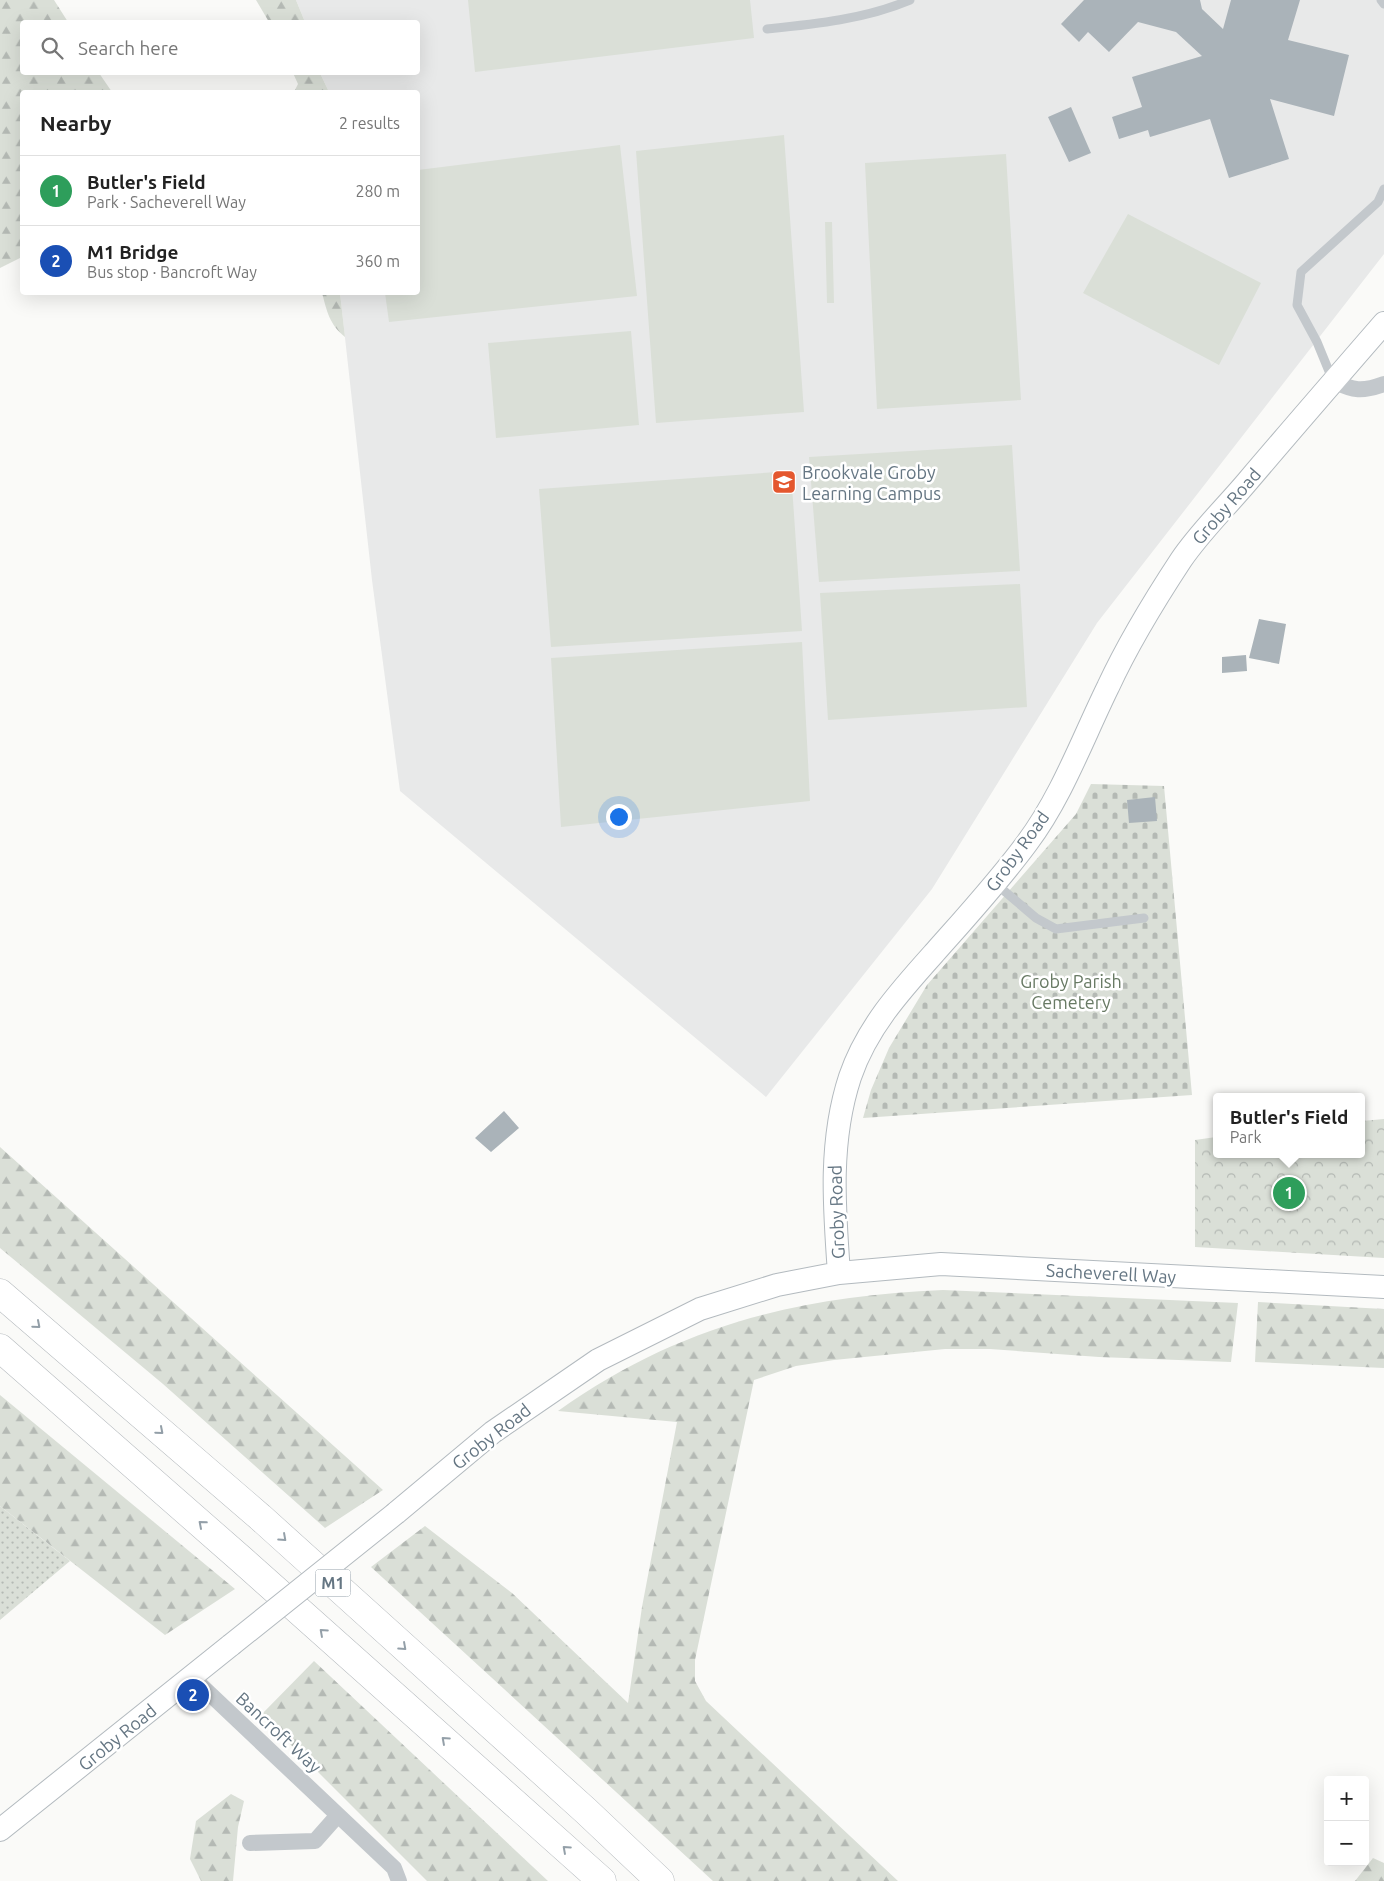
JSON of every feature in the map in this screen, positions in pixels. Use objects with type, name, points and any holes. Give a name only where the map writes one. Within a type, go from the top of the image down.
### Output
[{"type":"highway","name":"M1","points":[[0,1293],[260,1518],[586,1811],[660,1881]]},
{"type":"highway","name":"M1","points":[[0,1348],[250,1566],[602,1881]]},
{"type":"street","name":"Groby Road","points":[[0,1830],[192,1677],[493,1432],[598,1360],[700,1308],[778,1284],[839,1273],[833,1174],[842,1109],[851,1075],[865,1043],[891,1001],[995,884],[1029,842],[1084,742],[1108,686],[1182,559],[1333,381],[1384,324]]},
{"type":"street","points":[[1333,381],[1350,388],[1366,390],[1384,384]]},
{"type":"street","name":"Sacheverell Way","points":[[839,1273],[941,1264],[1384,1287]]},
{"type":"street","name":"Bancroft Way","points":[[192,1677],[394,1868],[399,1881]]},
{"type":"street","points":[[250,1843],[315,1841],[338,1815]]},
{"type":"lane","points":[[767,29],[829,23],[889,9],[910,0]]},
{"type":"lane","points":[[1381,0],[1384,4]]},
{"type":"lane","points":[[1333,381],[1318,342],[1298,305],[1301,272],[1378,202],[1384,189]]},
{"type":"lane","points":[[995,884],[1036,918],[1056,929],[1144,918]]},
{"type":"shaded area","name":"Brookvale Groby Learning Campus","points":[[296,0],[1384,0],[1384,254],[1097,623],[932,889],[766,1097],[400,791],[372,580],[340,295],[420,295],[420,90],[328,90],[321,75],[420,75],[420,20],[304,20]]},
{"type":"green space","points":[[0,0],[54,0],[67,20],[20,20],[20,75],[100,75],[111,90],[20,90],[20,258],[0,268]]},
{"type":"green space","points":[[256,0],[296,0],[304,20],[268,20]]},
{"type":"green space","points":[[468,0],[750,0],[754,38],[475,72]]},
{"type":"green space","points":[[294,75],[321,75],[328,90],[295,90],[298,84]]},
{"type":"green space","points":[[784,135],[804,412],[656,423],[636,151]]},
{"type":"green space","points":[[620,145],[637,296],[389,322],[385,295],[420,295],[420,170]]},
{"type":"green space","points":[[1006,154],[1021,400],[877,409],[865,163]]},
{"type":"green space","points":[[1128,214],[1261,283],[1219,365],[1083,293]]},
{"type":"green space","points":[[825,222],[832,222],[834,303],[827,303]]},
{"type":"green space","points":[[323,295],[340,295],[345,337],[335,327],[327,311]]},
{"type":"green space","points":[[631,331],[639,425],[496,438],[488,343]]},
{"type":"green space","points":[[1012,445],[1020,571],[819,582],[809,457]]},
{"type":"green space","points":[[791,471],[802,631],[551,647],[539,489]]},
{"type":"green space","points":[[1020,584],[1027,707],[828,720],[820,593]]},
{"type":"green space","points":[[802,642],[810,801],[561,827],[551,658]]},
{"type":"green space","name":"Groby Parish Cemetery","points":[[1091,784],[1164,786],[1192,1095],[863,1118],[871,1090],[889,1048],[927,985],[1076,814]]},
{"type":"green space","points":[[1384,1119],[1384,1258],[1195,1247],[1195,1140],[1213,1137],[1213,1158],[1365,1158],[1365,1121]]},
{"type":"green space","points":[[0,1147],[383,1490],[325,1528],[163,1384],[0,1248]]},
{"type":"green space","points":[[943,1290],[1238,1303],[1231,1362],[1099,1357],[990,1349],[945,1349],[834,1360],[796,1366],[754,1380],[695,1660],[695,1681],[706,1701],[898,1881],[713,1881],[371,1567],[425,1526],[512,1593],[628,1703],[642,1607],[677,1422],[558,1411],[603,1382],[648,1357],[694,1337],[741,1321],[838,1299],[890,1293]]},
{"type":"green space","points":[[1258,1302],[1384,1309],[1384,1368],[1255,1362]]},
{"type":"green space","points":[[0,1395],[235,1589],[165,1635],[0,1506]]},
{"type":"green space","points":[[0,1506],[70,1561],[0,1620]]},
{"type":"green space","points":[[314,1661],[548,1881],[427,1881],[261,1715]]},
{"type":"green space","points":[[231,1794],[244,1801],[238,1827],[233,1881],[201,1881],[190,1859],[196,1821]]},
{"type":"green space","points":[[1373,1858],[1384,1863],[1384,1881],[1355,1881],[1367,1866],[1369,1866]]},
{"type":"building","points":[[1084,0],[1200,0],[1202,9],[1223,29],[1231,0],[1300,0],[1288,40],[1349,55],[1334,116],[1270,99],[1289,159],[1229,178],[1210,119],[1150,137],[1148,130],[1119,139],[1112,117],[1142,107],[1132,77],[1202,56],[1176,32],[1138,22],[1109,52],[1088,32],[1079,42],[1061,24]]},
{"type":"building","points":[[1071,107],[1091,153],[1069,162],[1048,117]]},
{"type":"building","points":[[1259,619],[1286,624],[1279,664],[1249,658]]},
{"type":"building","points":[[1246,655],[1247,671],[1222,673],[1222,657]]},
{"type":"building","points":[[1155,797],[1157,821],[1129,823],[1127,800]]},
{"type":"building","points":[[504,1111],[519,1128],[491,1152],[475,1138]]},
{"type":"place","name":"Brookvale Groby Learning Campus","points":[[784,482]]},
{"type":"place","name":"Butler's Field","points":[[1289,1193]]},
{"type":"place","name":"M1 Bridge","points":[[193,1695]]}]
